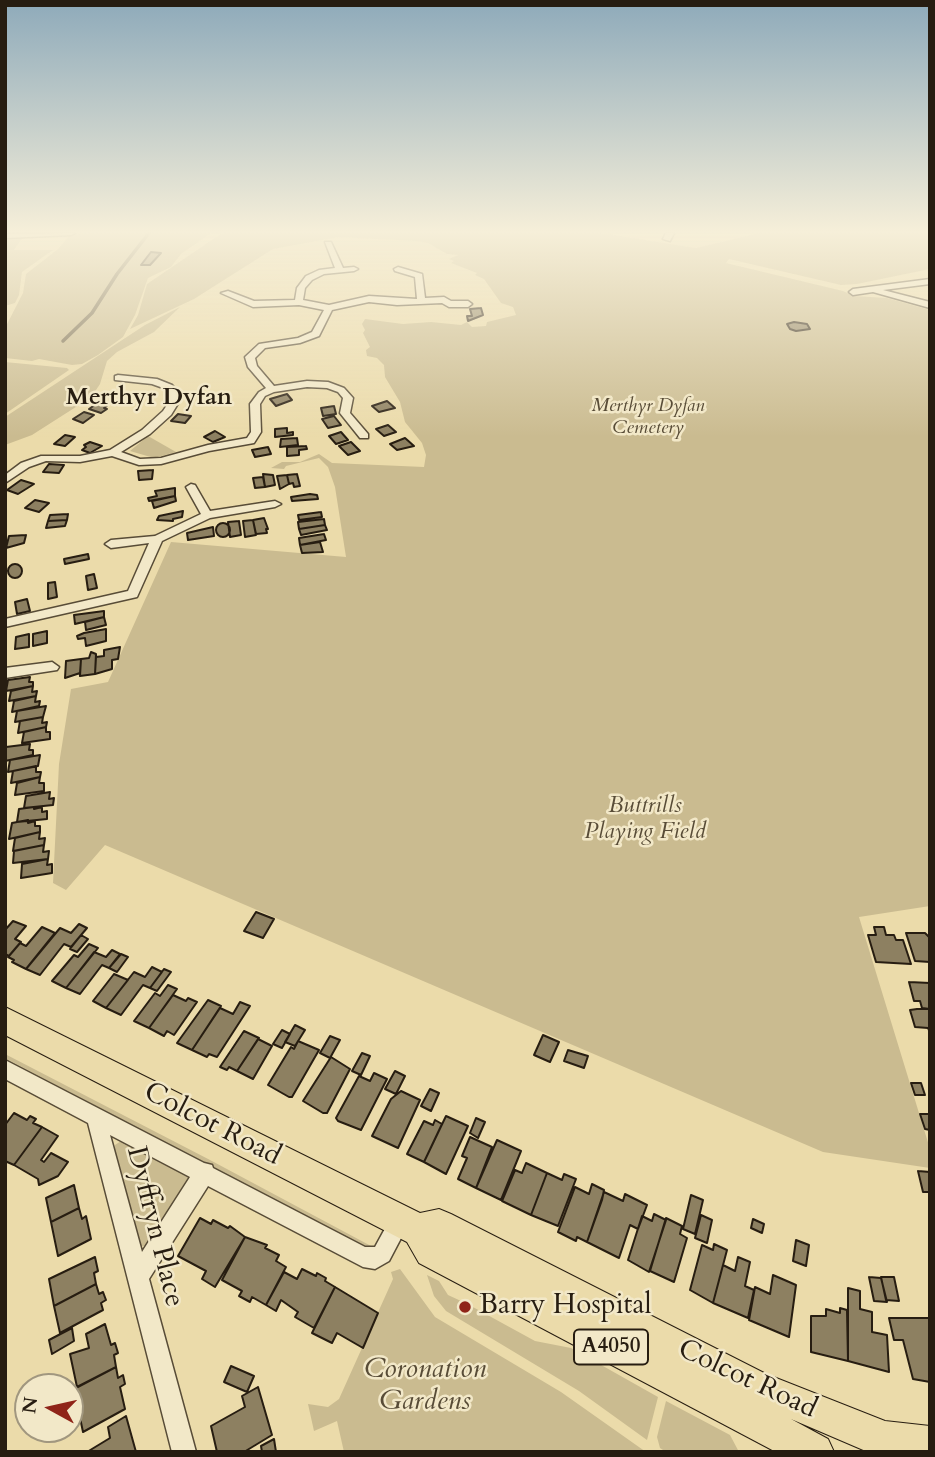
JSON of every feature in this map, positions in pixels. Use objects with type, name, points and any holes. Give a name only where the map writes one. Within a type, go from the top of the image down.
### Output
[{"type":"main road","name":"Colcot Road","points":[[5,1020],[409,1226],[431,1251],[815,1452]]},
{"type":"main road","name":"Colcot Road","points":[[409,1226],[439,1226],[761,1391],[782,1397],[885,1440],[930,1445]]},
{"type":"street","points":[[245,301],[253,304],[299,302],[329,308],[353,301]]},
{"type":"street","points":[[385,301],[405,301]]},
{"type":"street","points":[[445,301],[450,304],[468,304]]},
{"type":"street","points":[[272,389],[250,361],[254,351],[269,344],[300,340],[316,334],[329,308]]},
{"type":"street","points":[[5,480],[25,466],[45,458],[80,459],[113,453],[146,432],[167,413],[175,394],[169,387],[155,381],[118,379]]},
{"type":"street","points":[[113,453],[139,462],[161,461],[250,440],[256,432],[254,404],[262,394],[272,389],[307,384],[328,385],[341,390],[348,398],[345,413],[364,436]]},
{"type":"street","points":[[191,487],[207,515]]},
{"type":"street","points":[[111,544],[157,539],[207,515],[275,504]]},
{"type":"street","points":[[5,624],[133,594],[157,539]]},
{"type":"street","points":[[5,673],[52,667]]},
{"type":"street","points":[[5,1069],[363,1257],[375,1259],[409,1226]]},
{"type":"street","name":"Dyffryn Place","points":[[96,1115],[184,1452]]},
{"type":"street","points":[[138,1278],[205,1172]]},
{"type":"green space","points":[[5,301],[16,301],[15,303],[5,306]]},
{"type":"green space","points":[[19,301],[140,301],[123,337],[82,364],[5,358],[5,328]]},
{"type":"green space","name":"Buttrills Playing Field","points":[[142,301],[190,301],[130,329]]},
{"type":"green space","name":"Buttrills Playing Field","points":[[500,301],[898,301],[930,310],[930,906],[859,917],[930,1149],[930,1168],[823,1152],[105,845],[66,890],[53,883],[59,764],[71,689],[108,682],[171,542],[346,557],[335,487],[328,467],[319,458],[286,466],[284,469],[271,468],[282,462],[300,462],[319,454],[332,463],[424,467],[426,455],[422,443],[405,422],[400,402],[385,377],[384,365],[377,358],[367,356],[366,350],[370,347],[362,324],[365,319],[403,324],[431,322],[461,325],[467,322],[472,327],[486,326],[487,322],[516,315],[513,307]]},
{"type":"green space","points":[[180,307],[154,332],[117,352],[107,361],[100,384],[94,393],[79,405],[32,435],[5,445],[5,417],[145,325]]},
{"type":"green space","points":[[5,362],[67,368],[69,370],[5,414]]},
{"type":"green space","points":[[148,436],[176,452],[154,458],[130,451]]},
{"type":"green space","points":[[5,1054],[371,1246],[362,1246],[5,1058]]},
{"type":"green space","points":[[121,1141],[189,1176],[146,1246],[139,1246],[114,1151],[115,1145]]},
{"type":"green space","name":"Coronation Gardens","points":[[400,1269],[435,1317],[561,1392],[646,1452],[344,1452],[337,1421],[314,1431],[308,1404],[328,1407],[339,1399],[393,1279],[391,1272]]},
{"type":"green space","points":[[427,1275],[439,1281],[448,1295],[461,1301],[459,1306],[468,1312],[471,1306],[535,1341],[571,1348],[658,1397],[647,1440],[579,1391],[446,1311],[434,1296]]},
{"type":"green space","points":[[666,1401],[730,1435],[739,1452],[666,1452],[660,1448],[657,1437]]},
{"type":"building","points":[[481,308],[483,315],[468,321],[467,316],[472,316],[470,309]]},
{"type":"building","points":[[787,324],[807,324],[810,329],[790,329]]},
{"type":"building","points":[[287,394],[292,400],[276,406],[270,399]]},
{"type":"building","points":[[387,401],[395,408],[379,412],[372,406]]},
{"type":"building","points":[[99,402],[108,405],[104,408],[107,409],[101,413],[89,409]]},
{"type":"building","points":[[334,406],[336,414],[323,416],[321,408]]},
{"type":"building","points":[[84,412],[94,415],[83,423],[73,419]]},
{"type":"building","points":[[178,414],[191,416],[185,423],[171,421]]},
{"type":"building","points":[[334,416],[341,425],[328,428],[322,419]]},
{"type":"building","points":[[388,425],[396,432],[384,436],[376,429]]},
{"type":"building","points":[[287,428],[287,433],[293,432],[293,435],[275,437],[275,429]]},
{"type":"building","points":[[215,431],[225,437],[213,442],[204,437]]},
{"type":"building","points":[[341,432],[348,440],[336,444],[329,436]]},
{"type":"building","points":[[65,435],[75,437],[65,446],[54,444]]},
{"type":"building","points":[[297,438],[298,445],[280,447],[281,439]]},
{"type":"building","points":[[405,438],[414,446],[397,450],[390,444]]},
{"type":"building","points":[[90,442],[102,446],[90,453],[82,450],[86,447],[84,445]]},
{"type":"building","points":[[351,442],[360,451],[348,455],[339,446]]},
{"type":"building","points":[[306,446],[307,449],[299,450],[299,455],[287,456],[287,447]]},
{"type":"building","points":[[268,447],[271,454],[255,457],[252,450]]},
{"type":"building","points":[[49,464],[64,465],[59,473],[43,472]]},
{"type":"building","points":[[153,470],[152,479],[139,480],[138,471]]},
{"type":"building","points":[[263,474],[273,475],[275,485],[265,487]]},
{"type":"building","points":[[297,474],[300,486],[294,487],[293,483],[289,484],[287,475]]},
{"type":"building","points":[[287,475],[289,484],[280,489],[277,476]]},
{"type":"building","points":[[263,477],[265,487],[255,488],[253,478]]},
{"type":"building","points":[[21,480],[34,484],[18,494],[7,490]]},
{"type":"building","points":[[175,488],[175,496],[149,501],[148,498],[157,496],[155,491]]},
{"type":"building","points":[[317,495],[318,499],[292,501],[291,497]]},
{"type":"building","points":[[175,496],[176,501],[154,508],[152,501]]},
{"type":"building","points":[[35,500],[49,503],[39,512],[25,508]]},
{"type":"building","points":[[183,511],[182,517],[173,521],[157,520],[159,516]]},
{"type":"building","points":[[321,512],[322,517],[299,520],[298,515]]},
{"type":"building","points":[[68,514],[67,520],[48,521],[50,515]]},
{"type":"building","points":[[264,518],[267,533],[256,534],[253,520]]},
{"type":"building","points":[[324,519],[325,525],[299,529],[298,522]]},
{"type":"building","points":[[67,520],[65,526],[46,528],[48,521]]},
{"type":"building","points":[[253,520],[256,535],[245,537],[243,521]]},
{"type":"building","points":[[239,521],[241,535],[230,537],[228,522]]},
{"type":"building","points":[[220,523],[226,523],[230,530],[226,537],[220,537],[216,533],[216,527]]},
{"type":"building","points":[[325,525],[327,530],[301,535],[299,529]]},
{"type":"building","points":[[213,527],[214,536],[188,540],[187,533]]},
{"type":"building","points":[[324,534],[326,540],[300,545],[299,538]]},
{"type":"building","points":[[26,535],[24,543],[6,548],[9,536]]},
{"type":"building","points":[[320,542],[323,552],[302,553],[300,545]]},
{"type":"building","points":[[88,554],[89,559],[65,564],[64,559]]},
{"type":"building","points":[[15,564],[20,566],[20,576],[15,578],[10,576],[8,571],[10,566]]},
{"type":"building","points":[[94,574],[97,588],[88,590],[86,576]]},
{"type":"building","points":[[55,582],[57,597],[48,599],[48,583]]},
{"type":"building","points":[[27,599],[30,611],[17,614],[15,602]]},
{"type":"building","points":[[104,611],[104,617],[75,624],[74,615]]},
{"type":"building","points":[[104,617],[106,625],[86,630],[85,622]]},
{"type":"building","points":[[106,629],[106,641],[86,646],[85,638],[78,639],[77,636],[84,633]]},
{"type":"building","points":[[47,631],[47,643],[33,646],[33,634]]},
{"type":"building","points":[[29,634],[29,647],[15,649],[16,637]]},
{"type":"building","points":[[120,647],[118,659],[112,660],[112,669],[95,674],[96,657],[104,656],[104,650]]},
{"type":"building","points":[[91,652],[96,654],[95,674],[80,676],[81,659],[89,658]]},
{"type":"building","points":[[81,659],[80,673],[65,678],[66,661]]},
{"type":"building","points":[[30,677],[29,682],[33,682],[33,686],[6,691],[8,680]]},
{"type":"building","points":[[33,686],[32,692],[37,691],[36,696],[9,701],[11,691]]},
{"type":"building","points":[[36,696],[35,702],[40,701],[39,706],[12,712],[14,701]]},
{"type":"building","points":[[46,706],[43,717],[15,722],[17,711]]},
{"type":"building","points":[[43,717],[42,723],[47,722],[46,727],[18,733],[20,721]]},
{"type":"building","points":[[46,727],[46,732],[50,732],[50,739],[22,743],[24,732]]},
{"type":"building","points":[[30,744],[29,750],[33,750],[33,755],[5,761],[6,747]]},
{"type":"building","points":[[40,755],[38,766],[8,772],[10,760]]},
{"type":"building","points":[[36,766],[36,772],[41,772],[40,777],[11,783],[13,771]]},
{"type":"building","points":[[40,777],[39,783],[44,783],[44,791],[15,795],[17,783]]},
{"type":"building","points":[[50,792],[49,799],[54,798],[53,805],[24,808],[26,796]]},
{"type":"building","points":[[42,807],[42,812],[47,811],[47,819],[17,822],[19,809]]},
{"type":"building","points":[[28,820],[28,823],[35,821],[35,826],[40,826],[40,832],[9,839],[12,823]]},
{"type":"building","points":[[40,832],[39,839],[45,838],[44,845],[13,851],[15,838]]},
{"type":"building","points":[[44,845],[43,852],[49,851],[48,859],[13,863],[14,851]]},
{"type":"building","points":[[48,859],[47,865],[52,864],[52,873],[21,878],[22,864]]},
{"type":"building","points":[[256,912],[274,919],[263,938],[244,931]]},
{"type":"building","points":[[13,921],[26,926],[15,939],[21,942],[9,956],[5,954],[5,930]]},
{"type":"building","points":[[79,924],[87,928],[71,947],[64,944],[40,975],[26,969],[60,928],[71,933]]},
{"type":"building","points":[[42,927],[55,933],[26,969],[12,962],[14,960],[8,957],[20,943],[26,946]]},
{"type":"building","points":[[874,927],[884,927],[886,935],[894,935],[896,940],[903,940],[911,964],[876,962],[868,935],[876,935]]},
{"type":"building","points":[[906,933],[925,933],[930,938],[930,962],[915,961]]},
{"type":"building","points":[[81,935],[88,939],[77,952],[70,949]]},
{"type":"building","points":[[89,944],[98,948],[66,988],[52,981],[74,955],[78,957]]},
{"type":"building","points":[[112,950],[120,954],[109,968],[102,965],[80,994],[66,988],[94,952],[106,957]]},
{"type":"building","points":[[121,954],[128,957],[117,972],[109,968]]},
{"type":"building","points":[[152,967],[162,972],[150,988],[143,985],[121,1015],[106,1008],[134,972],[145,977]]},
{"type":"building","points":[[164,969],[171,972],[157,991],[150,988]]},
{"type":"building","points":[[114,974],[128,980],[106,1008],[93,1001]]},
{"type":"building","points":[[909,982],[930,983],[930,1009],[922,1008],[920,1001],[914,1001]]},
{"type":"building","points":[[168,985],[177,989],[149,1028],[134,1021],[155,993],[160,996]]},
{"type":"building","points":[[173,995],[186,1001],[188,998],[197,1002],[174,1035],[167,1031],[164,1036],[149,1028]]},
{"type":"building","points":[[208,1000],[221,1006],[192,1050],[177,1043]]},
{"type":"building","points":[[240,1002],[250,1006],[217,1057],[209,1054],[207,1057],[192,1050],[220,1008],[233,1014]]},
{"type":"building","points":[[930,1009],[930,1033],[928,1028],[915,1027],[910,1010]]},
{"type":"building","points":[[295,1025],[305,1030],[295,1046],[285,1042]]},
{"type":"building","points":[[282,1030],[290,1034],[282,1048],[273,1044]]},
{"type":"building","points":[[244,1031],[259,1038],[237,1071],[220,1067]]},
{"type":"building","points":[[543,1035],[559,1042],[550,1062],[534,1055]]},
{"type":"building","points":[[330,1036],[340,1040],[330,1058],[320,1053]]},
{"type":"building","points":[[258,1039],[272,1046],[253,1079],[237,1071]]},
{"type":"building","points":[[298,1041],[319,1050],[292,1097],[289,1097],[268,1085],[291,1047],[294,1049]]},
{"type":"building","points":[[568,1050],[588,1056],[584,1068],[564,1061]]},
{"type":"building","points":[[362,1053],[370,1056],[361,1075],[352,1071]]},
{"type":"building","points":[[331,1057],[350,1069],[327,1113],[323,1113],[303,1101]]},
{"type":"building","points":[[395,1071],[405,1076],[396,1094],[385,1089]]},
{"type":"building","points":[[374,1073],[387,1079],[361,1130],[338,1121],[336,1118],[359,1076],[370,1081]]},
{"type":"building","points":[[911,1083],[921,1083],[925,1095],[915,1095]]},
{"type":"building","points":[[430,1089],[439,1093],[431,1111],[421,1106]]},
{"type":"building","points":[[401,1091],[420,1100],[398,1148],[372,1136],[391,1099]]},
{"type":"building","points":[[14,1113],[27,1120],[30,1116],[36,1119],[33,1123],[42,1127],[14,1165],[5,1161],[5,1125]]},
{"type":"building","points":[[920,1114],[930,1114],[930,1130],[925,1129]]},
{"type":"building","points":[[446,1116],[468,1126],[446,1174],[424,1162]]},
{"type":"building","points":[[476,1118],[485,1122],[478,1138],[470,1133]]},
{"type":"building","points":[[435,1120],[442,1124],[424,1162],[407,1154],[424,1121],[433,1125]]},
{"type":"building","points":[[42,1127],[58,1136],[41,1160],[44,1162],[51,1153],[68,1162],[58,1176],[39,1185],[38,1179],[14,1165]]},
{"type":"building","points":[[470,1137],[492,1147],[476,1188],[458,1179],[467,1158],[462,1156]]},
{"type":"building","points":[[497,1140],[521,1151],[501,1200],[476,1188]]},
{"type":"building","points":[[526,1163],[547,1173],[531,1215],[502,1201],[515,1170],[522,1173]]},
{"type":"building","points":[[918,1171],[930,1172],[930,1192],[923,1192]]},
{"type":"building","points":[[547,1173],[562,1180],[564,1174],[576,1179],[558,1226],[531,1215]]},
{"type":"building","points":[[592,1184],[604,1190],[602,1200],[587,1242],[577,1237],[576,1241],[558,1232],[575,1187],[589,1194]]},
{"type":"building","points":[[74,1185],[79,1208],[51,1222],[46,1198]]},
{"type":"building","points":[[604,1192],[623,1201],[625,1194],[647,1205],[638,1229],[630,1225],[619,1258],[587,1242]]},
{"type":"building","points":[[691,1195],[703,1200],[695,1234],[683,1229]]},
{"type":"building","points":[[79,1208],[82,1219],[86,1216],[91,1239],[58,1256],[51,1222]]},
{"type":"building","points":[[654,1214],[666,1220],[649,1272],[628,1260],[642,1216],[652,1221]]},
{"type":"building","points":[[701,1215],[712,1220],[707,1243],[695,1238]]},
{"type":"building","points":[[200,1218],[211,1224],[213,1220],[228,1228],[230,1226],[245,1237],[215,1287],[202,1279],[206,1271],[178,1256]]},
{"type":"building","points":[[666,1218],[682,1226],[680,1234],[687,1238],[674,1282],[650,1271]]},
{"type":"building","points":[[753,1219],[764,1224],[762,1233],[751,1228]]},
{"type":"building","points":[[245,1237],[267,1245],[265,1248],[279,1255],[276,1261],[286,1267],[266,1305],[252,1297],[250,1302],[239,1296],[242,1291],[222,1280]]},
{"type":"building","points":[[796,1240],[809,1245],[806,1266],[793,1261]]},
{"type":"building","points":[[714,1244],[727,1250],[713,1303],[690,1290],[702,1245],[713,1250]]},
{"type":"building","points":[[95,1257],[98,1271],[94,1273],[96,1284],[54,1306],[49,1279]]},
{"type":"building","points":[[738,1257],[750,1262],[745,1286],[754,1290],[748,1318],[713,1303],[723,1265],[735,1271]]},
{"type":"building","points":[[302,1269],[316,1276],[317,1273],[335,1287],[314,1328],[295,1317],[298,1312],[281,1300],[276,1311],[266,1305],[284,1272],[297,1279]]},
{"type":"building","points":[[773,1275],[796,1285],[789,1337],[749,1320],[755,1287],[770,1294]]},
{"type":"building","points":[[869,1277],[881,1278],[887,1302],[874,1301]]},
{"type":"building","points":[[881,1277],[894,1277],[899,1301],[886,1300]]},
{"type":"building","points":[[96,1284],[99,1294],[103,1292],[106,1300],[101,1303],[103,1310],[60,1333],[54,1306]]},
{"type":"building","points":[[335,1287],[378,1313],[363,1348],[337,1333],[332,1343],[312,1333]]},
{"type":"building","points":[[848,1288],[860,1291],[860,1309],[872,1312],[872,1332],[887,1335],[889,1372],[848,1361]]},
{"type":"building","points":[[840,1308],[847,1310],[848,1361],[811,1352],[811,1316],[826,1316],[826,1309],[840,1313]]},
{"type":"building","points":[[889,1318],[930,1318],[930,1382],[913,1379],[903,1340],[894,1340]]},
{"type":"building","points":[[105,1324],[111,1345],[115,1343],[118,1353],[114,1355],[116,1367],[84,1383],[84,1373],[74,1373],[70,1354],[89,1348],[86,1334]]},
{"type":"building","points":[[72,1328],[74,1341],[52,1354],[49,1340]]},
{"type":"building","points":[[231,1366],[254,1376],[247,1392],[224,1382]]},
{"type":"building","points":[[116,1367],[118,1378],[123,1375],[125,1384],[120,1387],[125,1409],[84,1431],[84,1384]]},
{"type":"building","points":[[258,1387],[272,1435],[244,1452],[217,1452],[211,1426],[245,1407],[242,1396]]},
{"type":"building","points":[[126,1416],[136,1452],[87,1452],[110,1438],[108,1427]]},
{"type":"building","points":[[274,1439],[276,1452],[262,1452],[261,1446]]},
{"type":"waterway","points":[[63,341],[92,313],[100,301]]},
{"type":"place","name":"Barry Hospital","points":[[465,1307]]},
{"type":"district","name":"Merthyr Dyfan","points":[[149,398]]},
{"type":"park label","name":"Merthyr Dyfan Cemetery","points":[[648,418]]}]
